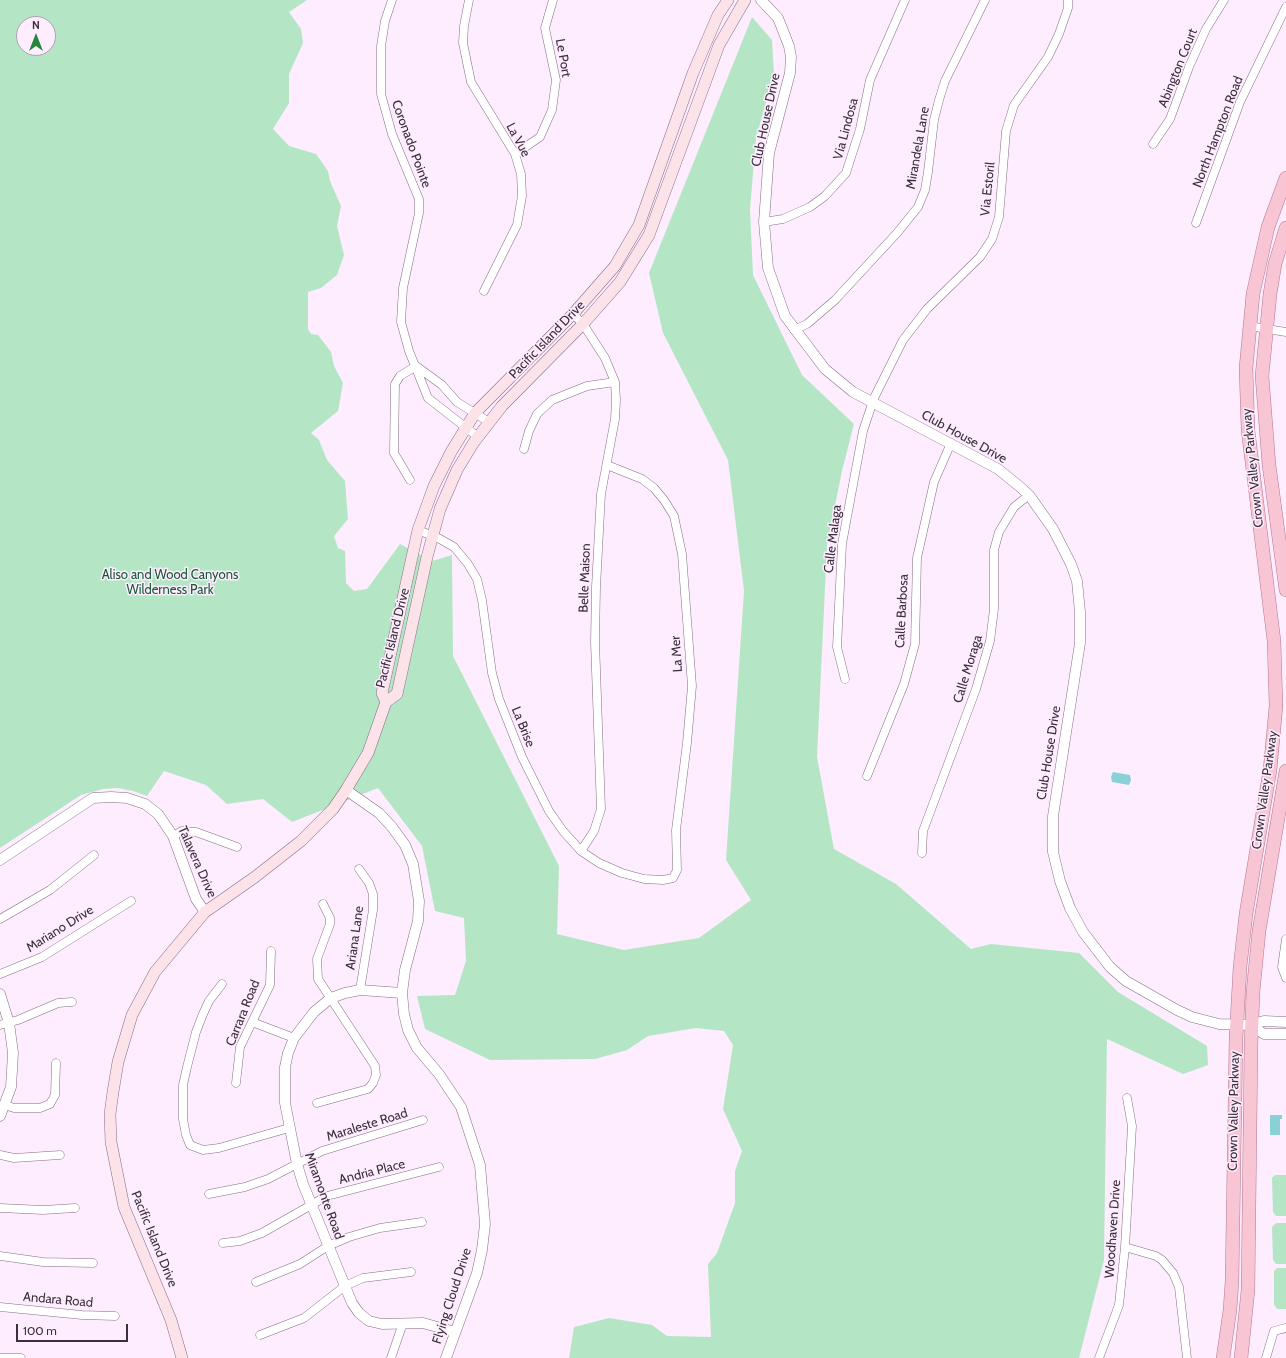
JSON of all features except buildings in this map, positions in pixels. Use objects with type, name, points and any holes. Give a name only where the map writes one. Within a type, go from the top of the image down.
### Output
[{"type":"main road","name":"Pacific Island Drive","points":[[386,702],[382,692],[418,530],[434,486],[451,452],[475,413],[573,314],[615,266],[639,224],[693,73],[718,15],[728,0]]},
{"type":"main road","name":"Pacific Island Drive","points":[[182,1358],[171,1320],[124,1207],[110,1142],[110,1114],[118,1062],[124,1038],[143,992],[155,972],[205,912],[255,877],[301,841],[333,809],[346,790],[374,741],[386,702],[397,694],[433,535],[440,510],[457,470],[489,422],[583,324],[620,282],[649,235],[719,45],[745,0]]},
{"type":"main road","name":"Crown Valley Parkway","points":[[1223,1358],[1230,1310],[1232,1281],[1236,1024],[1243,934],[1270,770],[1276,706],[1274,641],[1248,430],[1246,368],[1253,294],[1268,227],[1286,178]]},
{"type":"main road","name":"Crown Valley Parkway","points":[[1286,228],[1275,264],[1265,329],[1262,376],[1269,465],[1286,590]]},
{"type":"main road","name":"Crown Valley Parkway","points":[[1241,1358],[1247,1297],[1251,1024],[1259,931],[1286,771]]},
{"type":"street","name":"Coronado Pointe","points":[[392,0],[385,21],[381,46],[381,94],[392,134],[419,199],[419,213],[401,306],[404,335],[420,381],[428,398],[478,437]]},
{"type":"street","name":"La Vue","points":[[468,0],[464,26],[464,43],[471,82],[515,154],[521,174],[522,196],[517,225],[484,291]]},
{"type":"street","name":"Le Port","points":[[515,154],[540,137],[552,110],[556,80],[545,28],[552,0]]},
{"type":"street","name":"Club House Drive","points":[[761,0],[778,18],[790,46],[791,57],[790,73],[769,153],[764,222],[768,268],[785,316],[794,330],[825,369],[853,392],[998,469],[1029,495],[1053,529],[1063,547],[1077,581],[1079,597],[1080,643],[1052,816],[1053,852],[1060,881],[1070,908],[1083,932],[1110,967],[1126,981],[1146,994],[1192,1017],[1219,1024],[1251,1024],[1264,1021],[1286,1022]]},
{"type":"street","name":"Via Lindosa","points":[[764,222],[783,219],[810,207],[825,196],[846,173],[860,129],[870,80],[905,0]]},
{"type":"street","name":"Mirandela Lane","points":[[794,330],[807,324],[835,300],[897,233],[918,207],[925,190],[934,120],[945,81],[985,0]]},
{"type":"street","name":"Via Estoril","points":[[874,404],[874,398],[903,340],[927,309],[980,257],[992,238],[999,217],[1006,131],[1014,105],[1048,57],[1059,34],[1068,8],[1068,0]]},
{"type":"street","name":"Abington Court","points":[[1153,144],[1170,119],[1197,48],[1206,29],[1224,0]]},
{"type":"street","name":"North Hampton Road","points":[[1196,223],[1240,102],[1286,6],[1280,0]]},
{"type":"street","name":"Belle Maison","points":[[573,314],[583,324],[605,358],[615,382],[616,420],[600,511],[595,642],[601,809],[594,831],[581,850]]},
{"type":"street","points":[[1249,326],[1286,332]]},
{"type":"street","points":[[410,480],[394,453],[395,384],[400,376],[416,366],[442,385],[457,402],[489,422]]},
{"type":"street","points":[[524,449],[529,431],[538,414],[552,400],[587,386],[615,382]]},
{"type":"street","name":"Calle Malaga","points":[[845,679],[837,647],[842,544],[863,431],[874,404]]},
{"type":"street","name":"Calle Barbosa","points":[[866,776],[904,684],[915,644],[917,558],[934,482],[951,443]]},
{"type":"street","name":"La Mer","points":[[607,465],[629,472],[654,488],[674,516],[681,547],[692,686],[687,743],[676,830],[677,870],[673,878]]},
{"type":"street","name":"Calle Moraga","points":[[922,853],[923,831],[976,689],[990,641],[994,609],[994,550],[999,532],[1014,507],[1029,495]]},
{"type":"street","name":"La Brise","points":[[418,530],[433,535],[454,547],[468,564],[477,579],[482,600],[492,673],[507,719],[522,757],[550,811],[563,831],[581,850],[599,863],[622,873],[644,879],[663,880],[673,878]]},
{"type":"street","name":"Flying Cloud Drive","points":[[346,790],[379,813],[392,827],[405,845],[413,864],[419,900],[418,921],[405,970],[402,993],[404,1014],[408,1030],[417,1048],[453,1092],[461,1107],[480,1165],[485,1224],[482,1250],[477,1273],[454,1332],[446,1358]]},
{"type":"street","name":"Talavera Drive","points":[[0,860],[93,798],[111,796],[127,798],[144,804],[158,814],[173,836],[196,898],[205,912]]},
{"type":"street","points":[[173,836],[182,831],[196,832],[237,847]]},
{"type":"street","points":[[0,919],[50,890],[94,855]]},
{"type":"street","name":"Ariana Lane","points":[[359,868],[369,883],[372,894],[372,910],[360,990]]},
{"type":"street","name":"Mariano Drive","points":[[0,974],[42,957],[131,900]]},
{"type":"street","points":[[317,1103],[368,1089],[373,1083],[376,1075],[375,1066],[332,998],[318,980],[316,967],[317,959],[330,924],[330,918],[322,904]]},
{"type":"street","points":[[1286,939],[1282,967],[1286,978]]},
{"type":"street","name":"Carrara Road","points":[[236,1084],[240,1047],[270,985],[271,951]]},
{"type":"street","points":[[222,984],[209,1001],[196,1032],[183,1085],[183,1119],[186,1135],[190,1145],[203,1150],[219,1148],[290,1128]]},
{"type":"street","name":"Miramonte Road","points":[[402,993],[360,990],[345,993],[332,998],[314,1012],[294,1038],[285,1068],[285,1103],[297,1164],[328,1246],[352,1303],[359,1313],[369,1320],[382,1324],[423,1323],[454,1332]]},
{"type":"street","points":[[0,994],[13,1068],[10,1087],[0,1116]]},
{"type":"street","points":[[5,1024],[58,1003],[72,1002]]},
{"type":"street","points":[[252,1022],[294,1038]]},
{"type":"street","points":[[1251,1024],[1264,1034],[1286,1034]]},
{"type":"street","points":[[5,1105],[14,1108],[40,1108],[50,1104],[55,1095],[56,1063]]},
{"type":"street","name":"Woodhaven Drive","points":[[1099,1358],[1119,1305],[1125,1247],[1132,1126],[1127,1098]]},
{"type":"street","name":"Maraleste Road","points":[[209,1194],[245,1187],[268,1179],[328,1149],[423,1120]]},
{"type":"street","points":[[0,1155],[14,1158],[60,1155]]},
{"type":"street","name":"Andria Place","points":[[223,1243],[240,1241],[262,1233],[311,1203],[328,1196],[439,1167]]},
{"type":"street","points":[[0,1208],[43,1210],[75,1208]]},
{"type":"street","points":[[256,1282],[300,1264],[328,1246],[364,1232],[422,1222]]},
{"type":"street","points":[[1125,1247],[1156,1256],[1162,1260],[1173,1273],[1179,1287],[1187,1358]]},
{"type":"street","points":[[0,1256],[43,1262],[93,1263]]},
{"type":"street","points":[[260,1335],[304,1318],[345,1286],[363,1278],[411,1272]]},
{"type":"street","name":"Andara Road","points":[[0,1307],[82,1315],[115,1316]]},
{"type":"street","points":[[391,1358],[403,1323]]},
{"type":"street","points":[[1266,1358],[1274,1331],[1281,1328],[1286,1328]]},
{"type":"street","points":[[0,1358],[21,1358]]},
{"type":"green space","name":"Aliso and Wood Canyons Wilderness Park","points":[[0,0],[307,0],[289,12],[301,29],[303,43],[289,74],[289,103],[273,129],[289,146],[316,154],[328,171],[330,181],[341,206],[337,226],[344,255],[337,275],[321,288],[308,292],[308,329],[311,334],[318,335],[331,352],[334,366],[343,383],[338,411],[311,433],[319,440],[327,460],[345,481],[348,519],[334,536],[338,548],[345,551],[346,583],[354,591],[367,589],[400,544],[432,561],[452,555],[453,656],[559,866],[557,934],[624,950],[699,938],[751,900],[726,860],[744,591],[728,460],[663,333],[649,273],[752,17],[772,40],[774,74],[756,138],[750,209],[753,275],[802,375],[854,424],[842,471],[827,545],[817,757],[834,849],[896,884],[971,949],[991,944],[1079,953],[1118,992],[1207,1046],[1208,1065],[1183,1074],[1107,1039],[1104,1260],[1079,1358],[569,1358],[574,1327],[609,1318],[652,1325],[667,1336],[711,1337],[708,1264],[717,1253],[735,1203],[735,1171],[742,1151],[723,1109],[733,1045],[724,1031],[696,1028],[648,1036],[627,1050],[595,1059],[490,1060],[425,1029],[417,996],[455,995],[466,961],[464,918],[435,911],[422,846],[378,788],[292,822],[263,799],[227,804],[206,785],[164,771],[147,796],[118,788],[103,789],[81,795],[0,848]]},
{"type":"green space","points":[[1275,1175],[1286,1175],[1286,1216],[1276,1216],[1273,1212],[1272,1178]]},
{"type":"green space","points":[[1276,1223],[1286,1223],[1286,1264],[1276,1264],[1273,1260],[1272,1227]]},
{"type":"green space","points":[[1277,1268],[1286,1268],[1286,1309],[1277,1309],[1274,1305],[1274,1271]]},
{"type":"water","points":[[1113,772],[1130,775],[1131,780],[1129,785],[1112,782],[1111,777]]},
{"type":"water","points":[[1270,1115],[1282,1115],[1282,1119],[1280,1119],[1280,1135],[1270,1135]]}]
